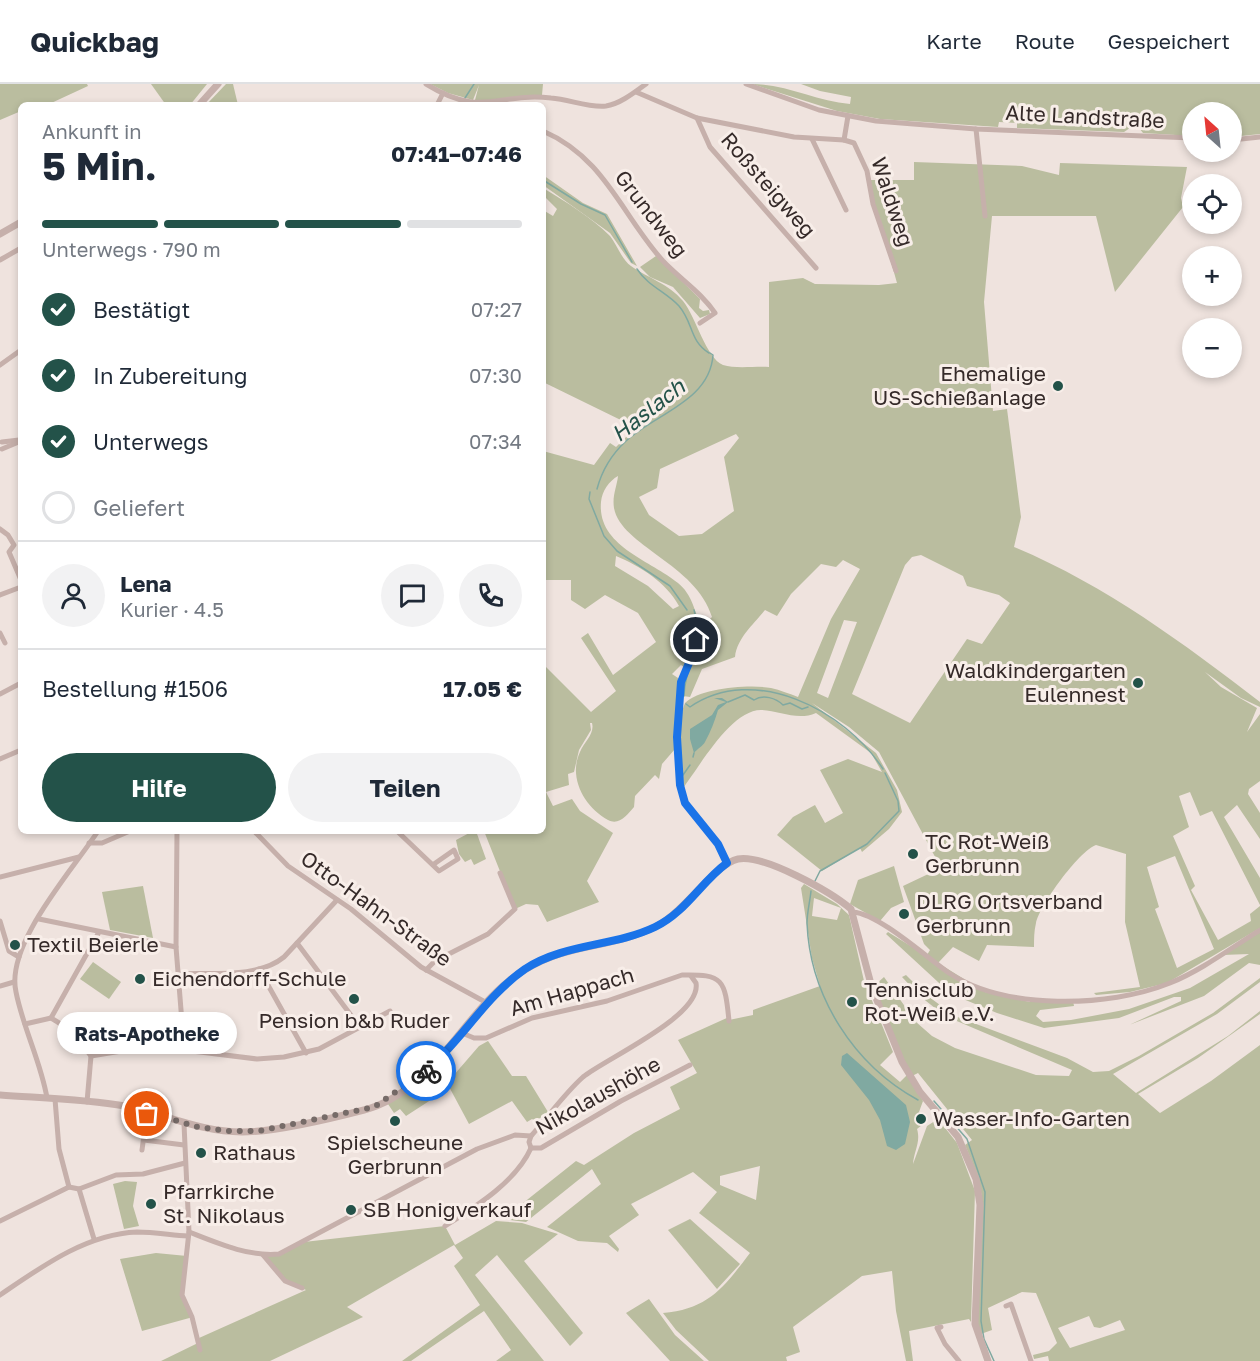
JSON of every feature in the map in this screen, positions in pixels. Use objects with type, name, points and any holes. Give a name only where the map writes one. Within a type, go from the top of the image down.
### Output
[{"type":"street","points":[[202,102],[218,84]]},
{"type":"street","points":[[426,84],[465,102]]},
{"type":"street","points":[[502,102],[531,97],[607,106],[636,92],[646,84]]},
{"type":"street","name":"Alte Landstraße","points":[[746,84],[819,110],[876,121],[976,129],[1182,138]]},
{"type":"street","points":[[636,92],[697,118],[812,139],[844,140]]},
{"type":"street","points":[[438,102],[443,93]]},
{"type":"street","name":"Waldweg","points":[[848,116],[844,140],[854,143],[864,164],[873,204],[896,272]]},
{"type":"street","name":"Roßsteigweg","points":[[697,118],[710,147],[816,268]]},
{"type":"street","name":"Alte Landstraße","points":[[976,129],[985,216]]},
{"type":"street","name":"Grundweg","points":[[546,133],[572,146],[587,159],[616,193],[644,237],[663,261],[707,302],[714,313],[700,323]]},
{"type":"street","points":[[1242,139],[1260,137]]},
{"type":"street","points":[[812,139],[846,210]]},
{"type":"street","points":[[0,234],[18,224]]},
{"type":"street","points":[[0,260],[18,250]]},
{"type":"street","points":[[0,365],[18,352]]},
{"type":"street","points":[[18,440],[1,441],[1,450],[18,442]]},
{"type":"street","points":[[0,530],[8,535],[14,545],[9,552],[18,573]]},
{"type":"street","points":[[0,595],[18,588]]},
{"type":"street","points":[[696,627],[694,651],[681,682],[682,700],[677,724],[677,750],[682,794],[692,814],[718,844],[727,863]]},
{"type":"street","points":[[0,633],[5,643]]},
{"type":"street","points":[[0,694],[18,685]]},
{"type":"street","points":[[0,759],[18,751]]},
{"type":"street","points":[[47,1098],[14,982],[19,957],[39,919],[96,834]]},
{"type":"street","points":[[89,843],[102,843],[123,834]]},
{"type":"street","points":[[177,834],[176,947],[182,1047]]},
{"type":"street","name":"Otto-Hahn-Straße","points":[[257,834],[288,866],[337,900],[426,970],[487,1003]]},
{"type":"street","points":[[400,834],[434,864]]},
{"type":"street","points":[[0,877],[79,857]]},
{"type":"street","points":[[0,1095],[87,1102],[147,1112],[184,1124],[244,1132],[374,1107],[424,1073],[510,980],[542,959],[565,950],[624,938],[668,919],[727,863],[738,859],[757,861],[813,886],[889,930],[966,982],[1008,998],[1033,1001],[1110,996],[1169,983],[1260,930]]},
{"type":"street","points":[[426,970],[435,961],[488,934],[515,909],[500,873]]},
{"type":"street","points":[[178,974],[259,969],[281,959],[337,900]]},
{"type":"street","points":[[850,909],[872,988],[899,1055],[920,1092],[958,1137],[976,1179],[980,1205],[975,1324],[986,1358]]},
{"type":"street","points":[[39,919],[176,947]]},
{"type":"street","points":[[0,921],[9,951],[19,957]]},
{"type":"street","points":[[51,1018],[99,932]]},
{"type":"street","points":[[297,943],[359,1026]]},
{"type":"street","points":[[259,969],[306,1053]]},
{"type":"street","name":"Am Happach","points":[[462,1034],[474,1038],[486,1038],[532,1018],[607,1001],[682,975],[708,974],[720,982],[726,998],[729,1021]]},
{"type":"street","points":[[531,1148],[529,1142],[531,1136],[583,1077],[646,1039],[679,1013],[696,992],[696,983],[691,976]]},
{"type":"street","points":[[0,986],[14,982]]},
{"type":"street","points":[[91,1056],[147,1046],[182,1047],[257,1059],[306,1053],[390,1011]]},
{"type":"street","points":[[25,1024],[51,1018],[64,1025],[77,1038],[91,1056],[87,1102]]},
{"type":"street","name":"Nikolaushöhe","points":[[445,1226],[492,1193],[520,1165],[531,1148],[541,1148],[621,1101],[690,1065]]},
{"type":"street","points":[[55,1099],[59,1149],[69,1187]]},
{"type":"street","points":[[142,1150],[147,1112]]},
{"type":"street","points":[[184,1124],[188,1234],[182,1295],[195,1325],[200,1350]]},
{"type":"street","points":[[0,1295],[52,1261],[94,1239],[138,1232],[188,1234],[263,1255],[285,1253],[342,1220],[477,1149],[515,1135],[531,1136]]},
{"type":"street","points":[[144,1140],[184,1145]]},
{"type":"street","points":[[0,1221],[69,1187],[79,1189],[116,1175],[144,1174],[185,1163]]},
{"type":"street","points":[[79,1189],[94,1239]]},
{"type":"street","points":[[263,1255],[285,1281],[302,1288]]},
{"type":"street","points":[[1011,1304],[1031,1361]]},
{"type":"street","points":[[937,1328],[945,1344],[959,1361]]},
{"type":"green space","points":[[0,84],[87,84],[88,86],[53,102],[18,102],[18,112],[0,120]]},
{"type":"green space","points":[[151,84],[207,84],[192,102],[164,102]]},
{"type":"green space","points":[[226,84],[233,84],[237,102],[209,102]]},
{"type":"green space","points":[[430,84],[543,84],[542,95],[488,102],[475,100],[479,85],[473,100],[448,93]]},
{"type":"green space","points":[[752,84],[777,87],[850,104],[851,97],[820,91],[801,84],[1260,84],[1260,134],[1242,136],[1242,102],[1182,102],[1182,135],[1143,133],[1136,124],[1124,132],[1017,128],[1017,123],[999,122],[998,127],[880,119],[837,111]]},
{"type":"green space","points":[[914,162],[1022,166],[1059,175],[1060,163],[1187,167],[1186,174],[1182,174],[1182,208],[1115,292],[1096,216],[992,216],[984,302],[993,411],[1007,409],[1021,517],[1014,547],[1048,562],[1112,597],[1202,658],[1260,702],[1260,707],[1241,698],[1205,672],[1221,687],[1257,708],[1247,732],[1260,714],[1260,781],[1249,789],[1248,794],[1260,813],[1260,839],[1237,805],[1224,817],[1260,878],[1260,905],[1212,811],[1200,816],[1190,792],[1179,796],[1189,827],[1173,836],[1195,886],[1191,890],[1218,940],[1251,921],[1250,914],[1260,906],[1260,928],[1167,983],[1130,992],[1096,995],[1094,993],[1140,987],[1125,922],[1126,854],[1096,845],[1070,868],[1045,904],[1036,923],[1034,947],[987,945],[979,961],[953,947],[938,963],[927,955],[930,950],[924,944],[903,886],[941,868],[879,752],[849,727],[812,703],[876,753],[897,790],[902,812],[889,829],[862,852],[860,848],[822,871],[777,835],[793,817],[815,805],[825,823],[843,813],[820,770],[848,759],[882,772],[871,753],[816,713],[802,716],[761,710],[750,712],[739,719],[717,741],[683,788],[678,745],[685,703],[702,694],[739,687],[771,688],[798,697],[831,619],[860,569],[843,560],[836,567],[821,564],[791,594],[777,616],[765,610],[742,637],[735,657],[702,669],[690,697],[683,696],[684,680],[695,647],[697,628],[691,653],[684,667],[681,665],[672,674],[678,678],[675,749],[662,764],[659,779],[655,775],[635,796],[634,807],[623,819],[616,822],[608,820],[592,807],[580,791],[577,781],[577,762],[592,731],[592,723],[590,723],[591,730],[579,750],[574,772],[568,774],[569,785],[546,792],[546,667],[591,712],[616,691],[581,638],[588,633],[613,675],[656,642],[638,613],[605,595],[585,609],[571,600],[571,580],[546,580],[546,452],[594,465],[610,443],[616,447],[630,433],[633,426],[546,383],[546,212],[553,216],[557,209],[546,198],[546,190],[603,229],[631,266],[677,295],[688,308],[711,354],[723,365],[769,367],[769,282],[803,278],[815,284],[897,283],[868,180],[914,180]],"holes":[[[736,434],[739,438],[724,457],[734,511],[702,534],[679,536],[649,515],[639,497],[657,488],[660,469]],[[618,476],[614,508],[630,534],[676,569],[703,599],[712,617],[701,627],[683,587],[628,550],[607,530],[602,517],[601,502],[604,490]],[[921,555],[963,576],[967,586],[999,595],[1010,603],[982,644],[967,639],[910,723],[852,694],[905,565],[912,557]],[[616,556],[660,582],[679,606],[673,609],[648,586],[615,566]],[[844,620],[857,622],[828,698],[817,693]],[[1175,856],[1214,949],[1177,968],[1155,909],[1159,907],[1147,867]]]},
{"type":"green space","points":[[546,177],[583,203],[607,214],[637,266],[631,263],[610,233],[546,187]]},
{"type":"green space","points":[[656,256],[700,299],[699,308],[703,311],[709,310],[710,314],[700,318],[673,287],[650,277],[640,267]]},
{"type":"green space","points":[[546,792],[553,806],[572,799],[580,811],[613,833],[587,881],[599,902],[547,922],[538,905],[526,904],[515,909],[485,834],[546,834]]},
{"type":"green space","points":[[467,834],[477,834],[486,859],[474,865],[471,859],[465,862],[459,854],[456,840]]},
{"type":"green space","points":[[894,866],[904,902],[891,908],[880,921],[850,904],[858,880]]},
{"type":"green space","points":[[804,884],[837,904],[849,915],[864,981],[893,1052],[880,1065],[900,1082],[907,1075],[923,1101],[919,1112],[927,1121],[917,1129],[918,1142],[913,1164],[927,1126],[938,1119],[957,1143],[975,1191],[971,1322],[969,1319],[909,1331],[913,1361],[906,1361],[896,1311],[892,1271],[862,1276],[793,1327],[800,1352],[786,1357],[787,1361],[709,1361],[676,1330],[663,1313],[679,1311],[704,1301],[723,1286],[750,1253],[699,1213],[717,1192],[693,1172],[631,1204],[639,1215],[609,1236],[619,1249],[618,1252],[607,1243],[578,1241],[547,1227],[601,1184],[592,1169],[526,1222],[503,1219],[576,1161],[584,1165],[634,1133],[680,1109],[670,1087],[697,1073],[678,1040],[729,1017],[729,1020],[753,1015],[753,1010],[820,986],[812,958],[801,888]],"holes":[[[814,898],[841,908],[837,920],[812,916]],[[760,1166],[756,1200],[720,1185],[720,1176]]]},
{"type":"green space","points":[[143,886],[153,938],[110,930],[102,892]]},
{"type":"green space","points":[[888,932],[985,992],[1030,1002],[1073,1001],[1074,1006],[1040,1010],[1036,1016],[1043,1022],[1071,1020],[1129,1009],[1190,988],[1249,954],[1222,955],[1260,932],[1260,965],[1249,963],[1204,996],[1129,1025],[1181,1001],[1181,997],[1174,997],[1119,1018],[1044,1028],[997,1013],[951,994],[886,934]]},
{"type":"green space","points":[[93,962],[121,982],[109,999],[80,979]]},
{"type":"green space","points":[[906,975],[925,994],[955,1016],[1067,1058],[1093,1072],[1109,1071],[1139,1056],[1213,1013],[1260,978],[1260,982],[1217,1014],[1113,1074],[1136,1093],[1228,1036],[1260,1011],[1260,1014],[1198,1058],[1138,1094],[1160,1113],[1211,1081],[1260,1045],[1260,1361],[1049,1361],[1048,1356],[1034,1359],[1033,1355],[1049,1351],[1057,1343],[1036,1293],[1022,1292],[988,1308],[992,1330],[978,1335],[982,1197],[977,1174],[965,1145],[972,1140],[918,1073],[912,1076],[904,1062],[874,986],[884,977],[916,1022],[932,1036],[955,1048],[1036,1075],[1069,1076],[1072,1070],[945,1016],[921,997],[902,977]],"holes":[[[1089,1316],[1094,1327],[1100,1328],[1120,1320],[1125,1330],[1070,1348],[1058,1328]]]},
{"type":"green space","points":[[488,1041],[512,1076],[526,1076],[548,1112],[536,1121],[532,1119],[527,1122],[512,1101],[469,1124],[447,1083],[479,1046]]},
{"type":"green space","points":[[425,1078],[440,1094],[406,1116],[400,1109],[394,1113],[388,1104]]},
{"type":"green space","points":[[125,1181],[137,1182],[133,1206],[139,1226],[124,1229],[113,1184]]},
{"type":"green space","points":[[690,1219],[740,1264],[717,1289],[668,1230]]},
{"type":"green space","points":[[496,1221],[522,1223],[558,1234],[524,1261],[583,1333],[570,1346],[497,1255],[475,1275],[544,1361],[496,1361],[511,1350],[484,1311],[411,1361],[402,1361],[480,1305],[454,1266],[463,1258],[454,1245],[347,1307],[363,1317],[270,1361],[161,1361],[200,1342],[199,1338],[306,1290],[285,1281],[263,1254],[274,1255],[304,1242],[445,1226],[455,1245]]},
{"type":"green space","points":[[156,1253],[187,1256],[182,1295],[193,1317],[142,1331],[120,1259]]},
{"type":"green space","points":[[649,1299],[675,1335],[704,1361],[670,1361],[626,1313]]},
{"type":"water","points":[[714,698],[722,698],[728,702],[718,710],[705,742],[694,753],[690,729],[712,715],[718,705],[726,702]]},
{"type":"water","points":[[847,1053],[906,1105],[910,1122],[905,1144],[896,1150],[887,1146],[880,1120],[869,1100],[841,1065],[842,1056]]},
{"type":"waterway","name":"Haslach","points":[[465,98],[474,84]]},
{"type":"waterway","name":"Haslach","points":[[546,182],[581,204],[605,215],[632,262]]},
{"type":"waterway","name":"Haslach","points":[[637,269],[646,280],[679,306],[698,343],[709,353]]},
{"type":"waterway","name":"Haslach","points":[[597,489],[605,469],[621,446],[638,431],[679,405],[702,384],[710,371],[713,355],[710,353]]},
{"type":"waterway","name":"Haslach","points":[[590,492],[589,499],[604,536],[617,551],[670,586],[687,610]]},
{"type":"waterway","name":"Haslach","points":[[684,696],[685,684],[697,647],[698,637],[694,610]]},
{"type":"waterway","points":[[686,704],[690,707],[715,695],[742,690],[769,692],[796,699],[846,728],[883,769]]},
{"type":"waterway","points":[[728,702],[745,695],[754,700],[765,697],[777,700],[783,705],[790,703],[802,709],[808,707]]},
{"type":"waterway","points":[[693,757],[694,753]]},
{"type":"waterway","points":[[683,775],[690,765]]},
{"type":"waterway","points":[[815,881],[820,871],[867,844],[899,811],[898,801],[885,773]]},
{"type":"waterway","points":[[811,891],[807,915],[810,950],[827,1002],[840,1026],[874,1068],[918,1100]]},
{"type":"waterway","points":[[934,1101],[967,1139],[985,1192],[981,1321],[984,1339],[994,1361]]},
{"type":"way so far","points":[[147,1114],[147,1112],[198,1127],[227,1131],[259,1131],[374,1107],[402,1090],[426,1071]]},
{"type":"place","name":"Ehemalige US-Schießanlage","points":[[1058,386]]},
{"type":"place","name":"Waldkindergarten Eulennest","points":[[1138,683]]},
{"type":"place","name":"TC Rot-Weiß Gerbrunn","points":[[913,854]]},
{"type":"place","name":"DLRG Ortsverband Gerbrunn","points":[[904,914]]},
{"type":"place","name":"Textil Beierle","points":[[15,945]]},
{"type":"place","name":"Eichendorff-Schule","points":[[140,979]]},
{"type":"place","name":"Pension b&b Ruder","points":[[354,999]]},
{"type":"place","name":"Tennisclub Rot-Weiß e.V.","points":[[852,1002]]},
{"type":"place","name":"Rats-Apotheke","points":[[147,1114]]},
{"type":"place","name":"Wasser-Info-Garten","points":[[921,1119]]},
{"type":"place","name":"Spielscheune Gerbrunn","points":[[395,1121]]},
{"type":"place","name":"Rathaus","points":[[201,1153]]},
{"type":"place","name":"Pfarrkirche St. Nikolaus","points":[[151,1204]]},
{"type":"place","name":"SB Honigverkauf","points":[[351,1210]]},
{"type":"route","points":[[426,1071],[457,1041],[496,992],[510,980],[542,959],[554,954],[624,938],[656,926],[683,908],[727,863],[718,844],[685,803],[680,785],[677,724],[682,700],[681,682],[694,651],[696,640]]}]
